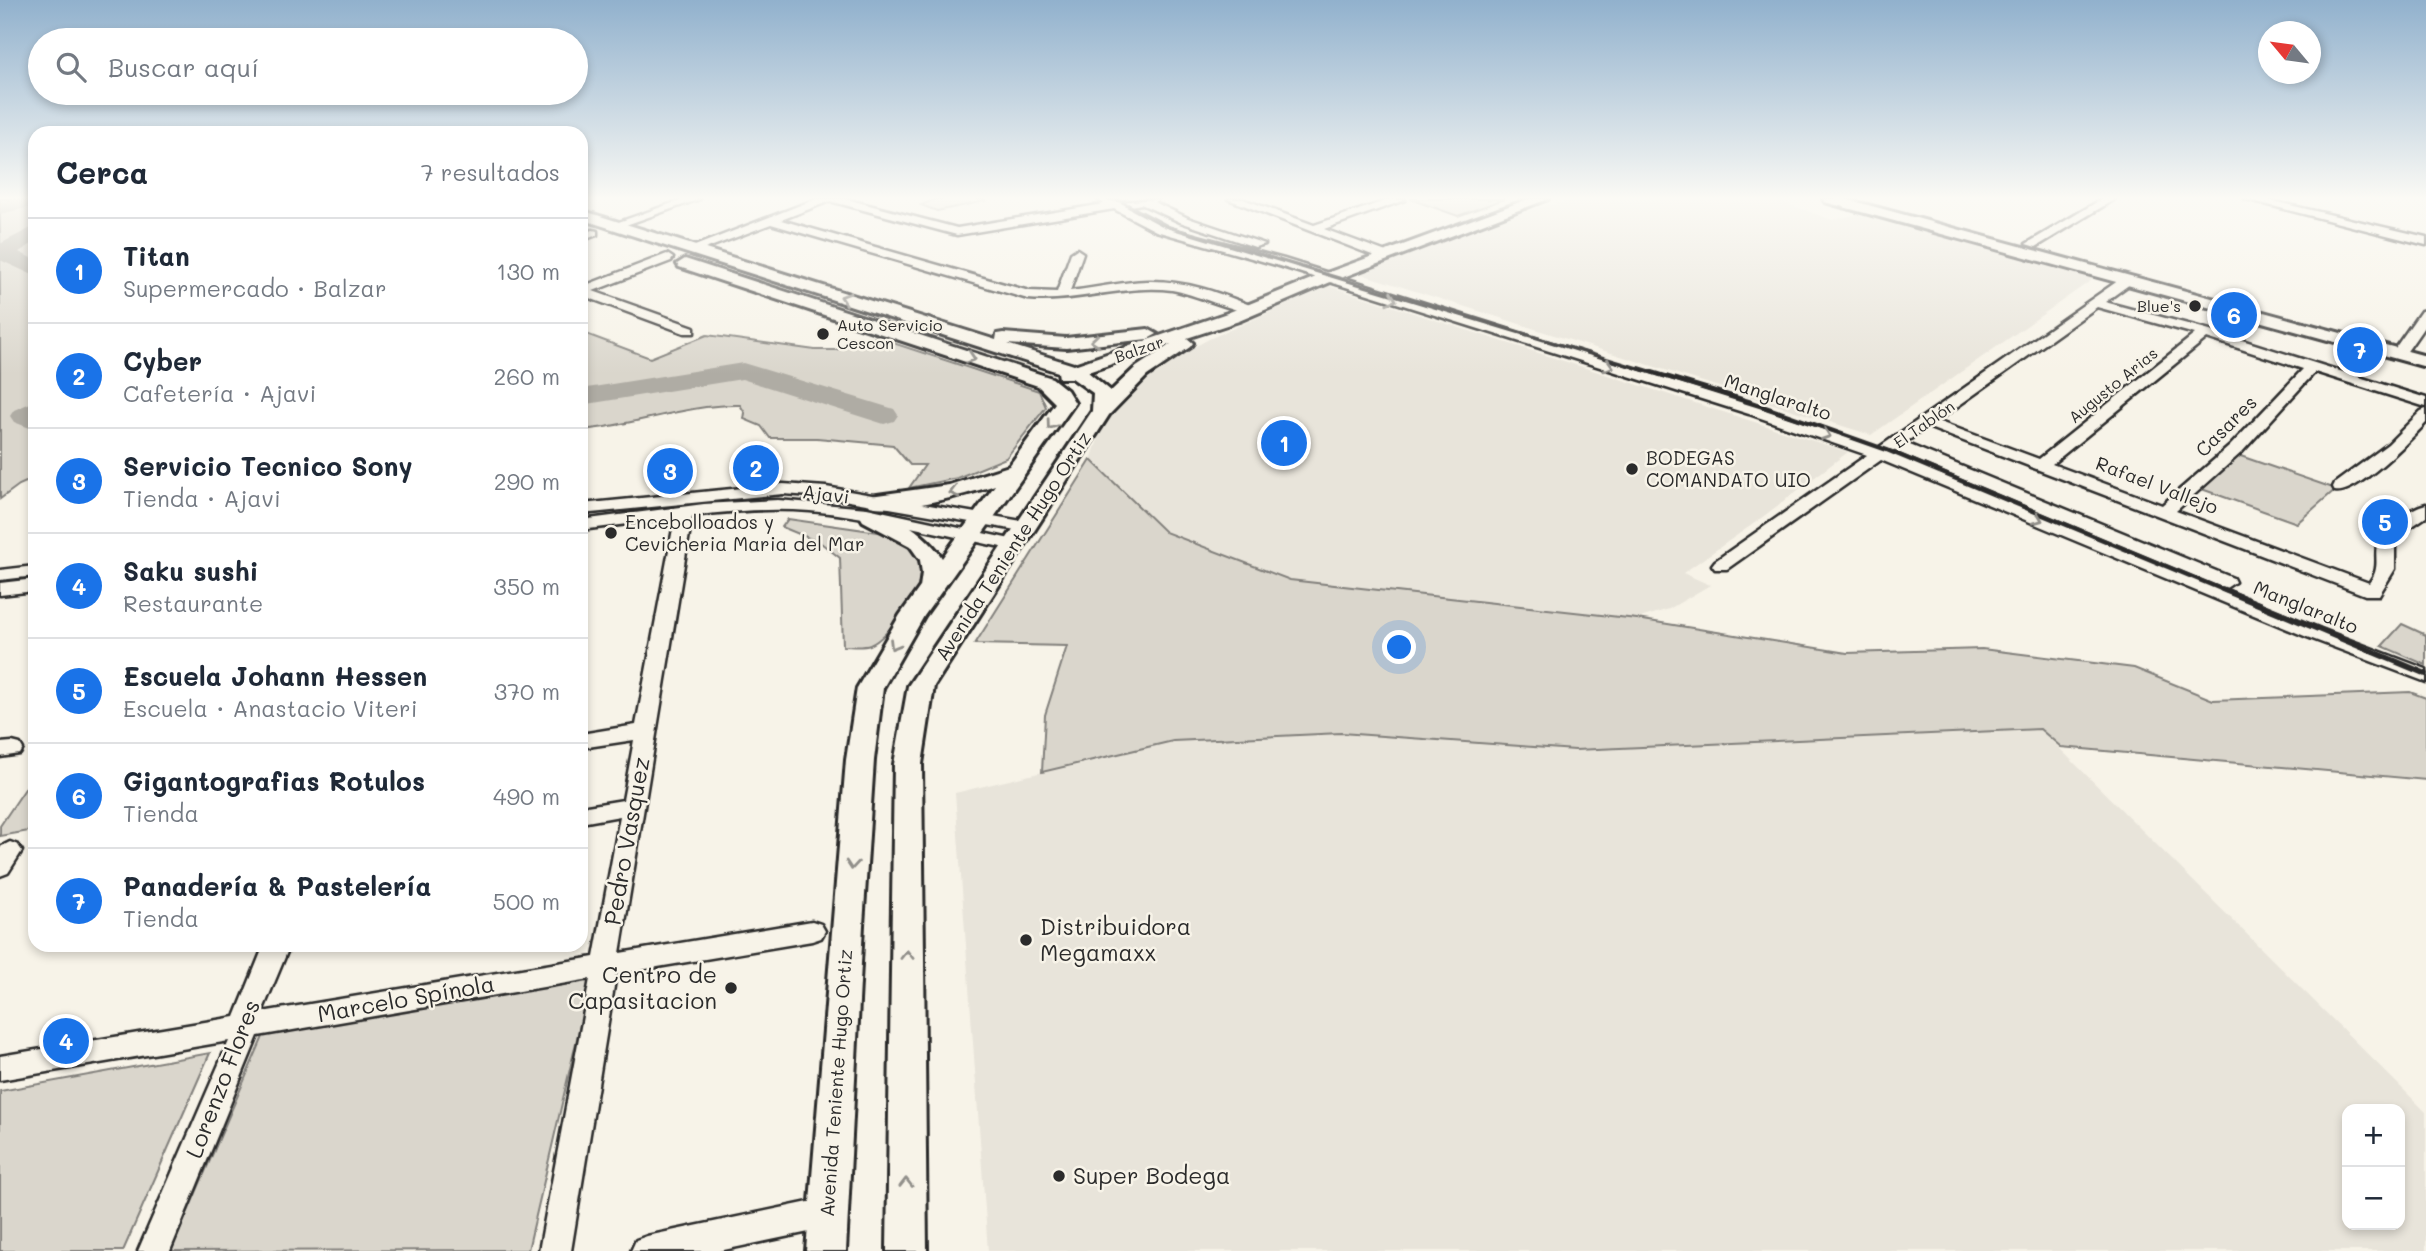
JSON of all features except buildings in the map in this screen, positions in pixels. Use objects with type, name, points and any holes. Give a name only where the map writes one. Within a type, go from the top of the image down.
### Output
[{"type":"main road","points":[[718,257],[1078,374]]},
{"type":"main road","name":"Balzar","points":[[1078,374],[1196,336],[1242,314],[1381,257]]},
{"type":"main road","points":[[2041,257],[2126,281],[2402,348],[2426,348]]},
{"type":"main road","points":[[2080,257],[2402,348],[2426,362]]},
{"type":"main road","points":[[667,258],[1049,385]]},
{"type":"main road","name":"Balzar","points":[[1049,385],[1211,323],[1242,314]]},
{"type":"main road","points":[[959,334],[1066,343],[1119,338],[1211,323]]},
{"type":"main road","points":[[1102,411],[1141,372],[1196,336]]},
{"type":"main road","name":"Avenida Teniente Hugo Ortiz","points":[[906,1251],[908,764],[922,686],[954,632],[1021,536],[1102,411],[1102,391],[1078,374]]},
{"type":"main road","name":"Avenida Teniente Hugo Ortiz","points":[[826,1251],[849,897],[860,760],[870,688],[912,615],[1062,411],[1064,398],[1049,385]]},
{"type":"main road","points":[[875,509],[951,493],[1019,470]]},
{"type":"main road","points":[[875,509],[923,546],[933,560],[935,573],[932,588]]},
{"type":"street","points":[[899,257],[1028,295],[1062,297],[1144,285],[1194,289],[1242,314]]},
{"type":"street","points":[[1062,297],[1076,257]]},
{"type":"street","name":"Manglaralto","points":[[1257,257],[1888,450],[2426,668]]},
{"type":"street","points":[[1298,257],[1343,272]]},
{"type":"street","points":[[588,288],[667,258]]},
{"type":"street","name":"El Tablón","points":[[1721,565],[2126,281]]},
{"type":"street","points":[[588,294],[689,330]]},
{"type":"street","points":[[2096,303],[2205,333],[2426,403]]},
{"type":"street","points":[[2402,348],[2426,314]]},
{"type":"street","name":"Augusto Arias","points":[[2042,464],[2205,333]]},
{"type":"street","name":"Casares","points":[[2166,510],[2236,449],[2312,367]]},
{"type":"street","points":[[2341,487],[2394,447],[2426,414]]},
{"type":"street","name":"Rafael Vallejo","points":[[1927,422],[2166,510],[2372,591],[2386,576],[2389,563],[2386,543],[2392,532],[2426,509]]},
{"type":"street","name":"Manglaralto","points":[[1888,450],[2314,633],[2426,676]]},
{"type":"street","name":"Ajavi","points":[[588,508],[783,489],[826,492],[875,509],[1021,536]]},
{"type":"street","name":"Ajavi","points":[[588,524],[746,506],[875,509]]},
{"type":"street","name":"Pedro Vasquez","points":[[555,1251],[684,514]]},
{"type":"street","points":[[0,575],[28,572]]},
{"type":"street","points":[[0,589],[28,586]]},
{"type":"street","points":[[588,740],[646,731]]},
{"type":"street","points":[[588,814],[633,806]]},
{"type":"street","name":"Marcelo Spínola","points":[[0,1068],[812,931]]},
{"type":"street","name":"Lorenzo Flores","points":[[154,1251],[249,1026],[248,1013],[273,952]]},
{"type":"street","points":[[648,1251],[828,1213]]},
{"type":"shaded area","points":[[0,257],[28,257],[28,481],[0,499]]},
{"type":"shaded area","points":[[1400,257],[2022,257],[2096,277],[1871,435],[1358,273]]},
{"type":"shaded area","points":[[1329,286],[1848,452],[1683,573],[1710,585],[1669,609],[1637,619],[1290,580],[1165,532],[1091,460],[1107,413],[1159,366],[1209,339]]},
{"type":"shaded area","points":[[588,335],[650,358],[707,335],[815,350],[836,350],[856,340],[867,342],[875,337],[1039,391],[1046,407],[1006,458],[957,478],[909,488],[925,465],[910,465],[893,445],[817,438],[770,438],[761,426],[744,419],[745,413],[740,405],[680,411],[588,429]]},
{"type":"shaded area","points":[[2226,451],[2336,489],[2297,523],[2196,487]]},
{"type":"shaded area","points":[[1091,460],[1165,532],[1290,580],[1637,619],[1847,653],[1982,649],[2134,668],[2213,700],[2410,692],[2426,698],[2426,780],[2061,747],[2040,729],[1575,750],[1341,733],[1173,741],[1042,772],[1045,715],[1067,646],[975,644]]},
{"type":"shaded area","points":[[788,519],[892,534],[914,552],[926,571],[902,612],[878,640],[867,646],[843,646],[840,558],[821,543],[782,527]]},
{"type":"shaded area","points":[[2402,624],[2426,635],[2426,665],[2382,646]]},
{"type":"shaded area","points":[[2040,729],[2426,1112],[2426,1251],[988,1251],[955,793],[1173,741],[1341,733],[1575,750]]},
{"type":"shaded area","points":[[28,784],[28,831],[0,836],[0,826]]},
{"type":"shaded area","points":[[591,978],[528,1250],[171,1251],[265,1032]]},
{"type":"shaded area","points":[[210,1053],[123,1251],[0,1251],[0,1091]]},
{"type":"waterway","points":[[12,257],[28,265]]},
{"type":"waterway","points":[[588,396],[743,371],[884,415]]},
{"type":"waterway","points":[[28,414],[24,416],[28,418]]},
{"type":"railway","points":[[1270,257],[1644,370]]},
{"type":"railway","points":[[1638,368],[1751,402],[1887,450],[2226,591]]},
{"type":"railway","points":[[2222,589],[2426,674]]},
{"type":"place","name":"Blue's","points":[[2195,306]]},
{"type":"place","name":"Gigantografias Rotulos","points":[[2234,315]]},
{"type":"place","name":"Auto Servicio Cescon","points":[[823,334]]},
{"type":"place","name":"Panadería & Pastelería","points":[[2360,350]]},
{"type":"place","name":"Titan","points":[[1284,443]]},
{"type":"place","name":"Cyber","points":[[756,468]]},
{"type":"place","name":"BODEGAS COMANDATO UIO","points":[[1632,469]]},
{"type":"place","name":"Servicio Tecnico Sony","points":[[670,471]]},
{"type":"place","name":"Escuela Johann Hessen","points":[[2385,522]]},
{"type":"place","name":"Encebolloados y Cevicheria Maria del Mar","points":[[611,533]]},
{"type":"place","name":"Distribuidora Megamaxx","points":[[1026,940]]},
{"type":"place","name":"Centro de Capasitacion","points":[[731,988]]},
{"type":"place","name":"Saku sushi","points":[[66,1041]]},
{"type":"place","name":"Super Bodega","points":[[1059,1176]]}]
